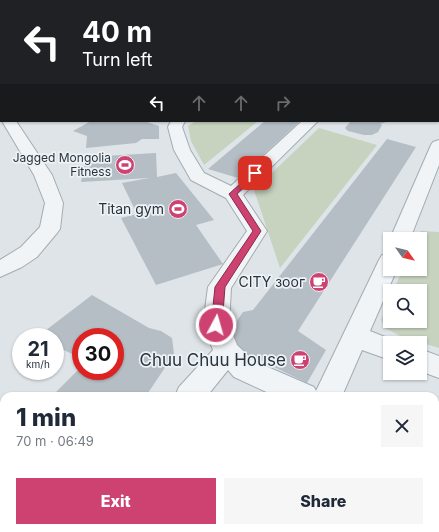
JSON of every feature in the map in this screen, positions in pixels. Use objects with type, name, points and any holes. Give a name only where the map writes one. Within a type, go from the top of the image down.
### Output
[{"type":"street","points":[[0,270],[29,252],[50,229],[54,202],[43,175],[10,122]]},
{"type":"street","points":[[178,122],[175,128],[182,150],[197,176],[233,194],[257,231],[220,287],[216,325],[227,352],[244,369],[295,392]]},
{"type":"street","points":[[233,194],[310,122]]},
{"type":"street","points":[[403,232],[439,145]]},
{"type":"street","points":[[330,392],[383,275]]},
{"type":"street","points":[[354,336],[383,346]]},
{"type":"street","points":[[192,392],[227,352]]},
{"type":"street","points":[[427,363],[439,367]]},
{"type":"green space","points":[[194,122],[257,122],[204,165],[191,141],[188,126]]},
{"type":"green space","points":[[319,128],[377,145],[280,268],[254,190]]},
{"type":"green space","points":[[421,231],[439,232],[439,348],[427,344],[427,336],[400,336],[385,328],[427,328],[427,284],[396,284],[400,276],[427,276],[427,232]]},
{"type":"building","points":[[89,122],[147,122],[159,126],[159,139],[142,139],[136,143],[86,148],[87,136],[73,131]]},
{"type":"building","points":[[264,122],[299,122],[238,178],[208,169]]},
{"type":"building","points":[[350,122],[386,122],[380,124],[382,125],[378,132],[372,135],[364,135],[348,131],[345,128]]},
{"type":"building","points":[[387,139],[416,147],[298,331],[326,350],[307,383],[237,349],[230,331],[243,312],[253,310]]},
{"type":"building","points":[[156,153],[157,177],[176,173],[214,220],[196,225],[223,264],[156,285],[121,218],[137,214],[122,183],[149,178],[81,182],[86,157]]},
{"type":"building","points":[[92,295],[149,328],[161,331],[172,338],[174,354],[149,392],[56,392],[72,376],[72,380],[124,380],[124,328],[72,328],[72,354],[64,350],[64,328],[49,328]]},
{"type":"place","name":"Jagged Mongolia Fitness","points":[[125,165]]},
{"type":"place","name":"Titan gym","points":[[178,209]]},
{"type":"place","name":"CITY зоог","points":[[319,282]]},
{"type":"place","name":"Chuu Chuu House","points":[[300,360]]},
{"type":"route","points":[[216,325],[220,287],[257,231],[233,194],[255,173]]}]
